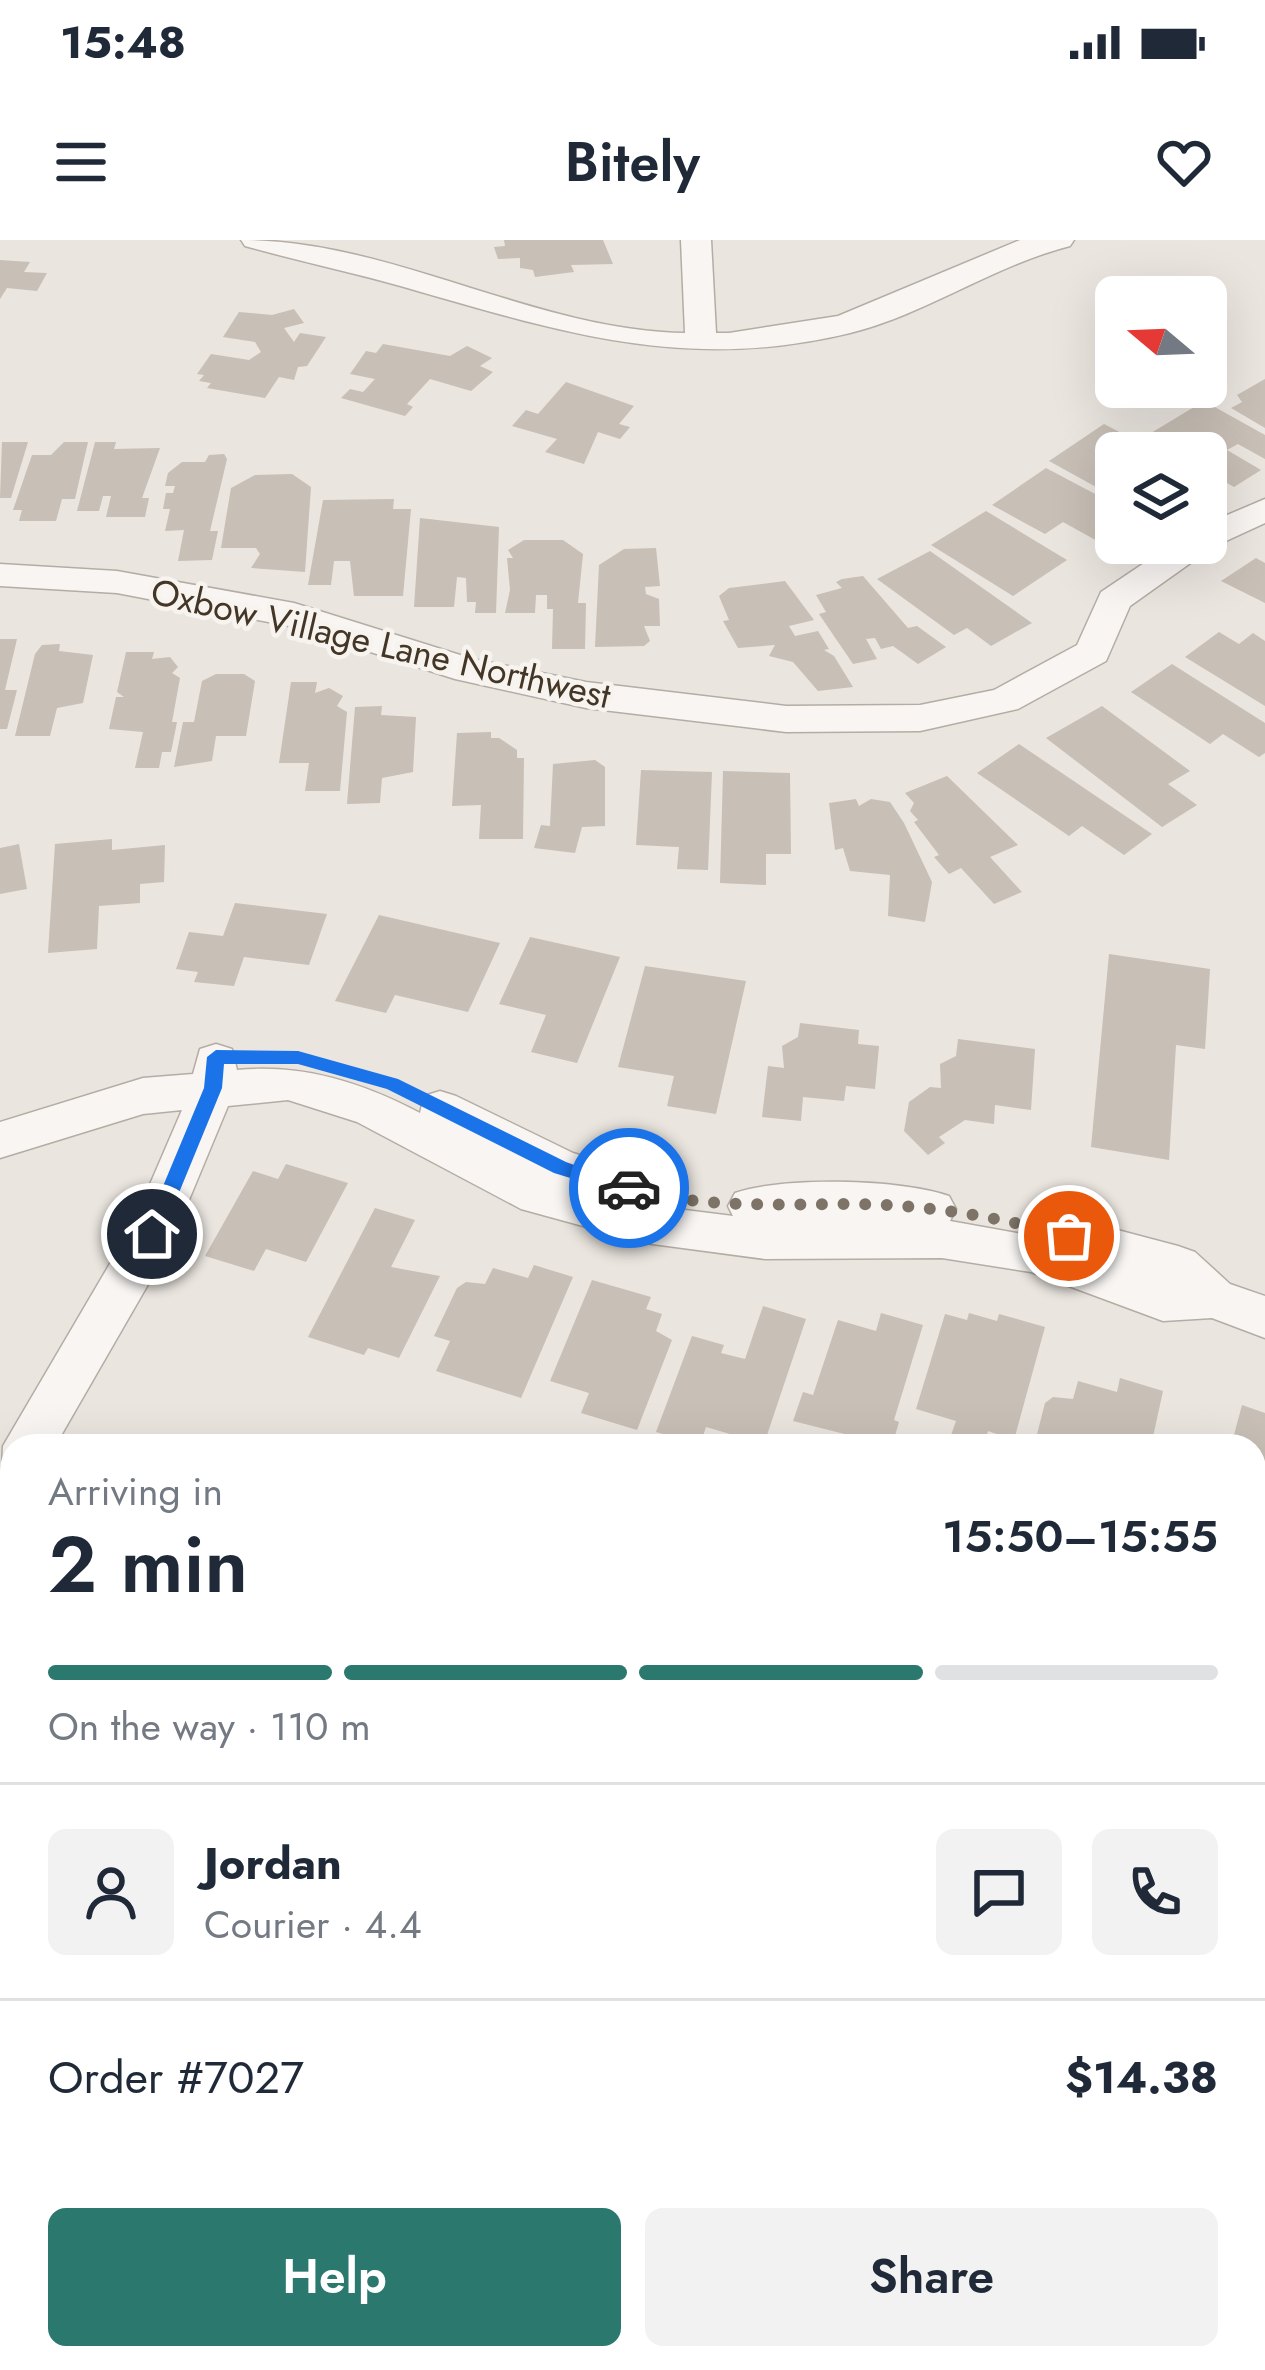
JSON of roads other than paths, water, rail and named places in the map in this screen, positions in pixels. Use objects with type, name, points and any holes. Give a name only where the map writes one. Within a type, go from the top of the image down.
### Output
[{"type":"street","points":[[256,240],[581,331],[638,341],[767,341],[851,322],[1019,248],[1059,240]]},
{"type":"street","points":[[696,240],[701,341]]},
{"type":"street","points":[[1227,528],[1265,511]]},
{"type":"street","name":"Oxbow Village Lane Northwest","points":[[0,575],[117,582],[294,615],[468,670],[586,695],[786,718],[920,718],[1005,700],[1093,652],[1114,600],[1167,564]]},
{"type":"street","points":[[0,1112],[153,1066],[214,1072],[288,1084],[372,1109],[537,1196],[645,1224],[765,1240],[942,1239],[1033,1253],[1163,1300],[1213,1298],[1265,1317]]},
{"type":"street","points":[[0,1140],[214,1072]]},
{"type":"street","points":[[35,1434],[152,1234],[214,1072]]}]
